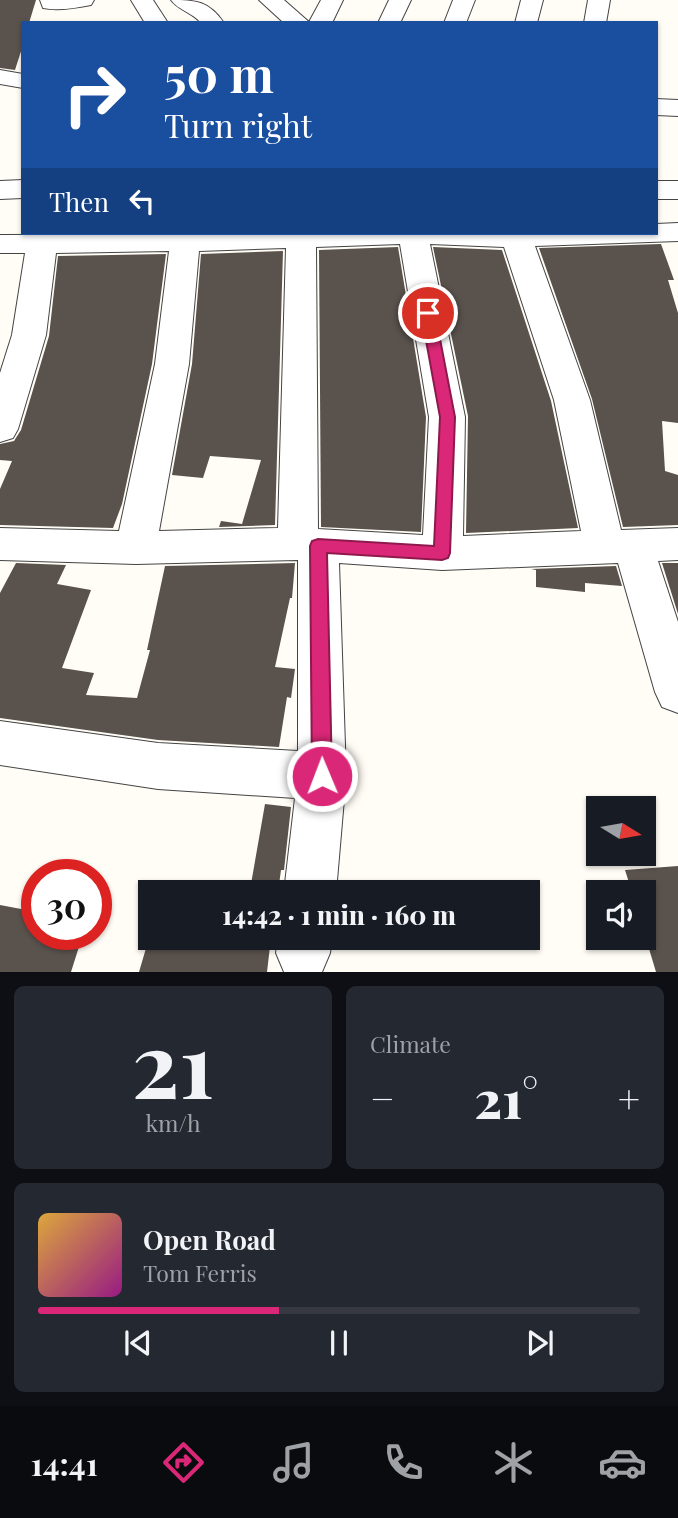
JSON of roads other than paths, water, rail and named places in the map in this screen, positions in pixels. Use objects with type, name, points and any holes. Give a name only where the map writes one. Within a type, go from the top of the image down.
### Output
[{"type":"street","points":[[142,0],[156,21]]},
{"type":"street","points":[[182,0],[204,11],[212,21]]},
{"type":"street","points":[[270,0],[296,21]]},
{"type":"street","points":[[321,21],[332,0]]},
{"type":"street","points":[[390,21],[400,0]]},
{"type":"street","points":[[456,21],[464,0]]},
{"type":"street","points":[[527,21],[532,0]]},
{"type":"street","points":[[595,21],[598,0]]},
{"type":"street","points":[[0,78],[21,81]]},
{"type":"street","points":[[658,107],[678,108]]},
{"type":"street","points":[[0,190],[21,189]]},
{"type":"street","points":[[658,190],[678,190]]},
{"type":"street","points":[[0,244],[43,237],[186,238],[302,235],[308,545],[322,776],[311,880]]},
{"type":"street","points":[[413,235],[447,417],[442,553]]},
{"type":"street","points":[[516,235],[619,545],[678,692]]},
{"type":"street","points":[[0,429],[29,335],[43,237]]},
{"type":"street","points":[[136,548],[172,363],[186,238]]},
{"type":"street","points":[[0,544],[136,548],[308,545],[442,553],[678,544]]},
{"type":"street","points":[[0,743],[158,766],[322,776]]}]
